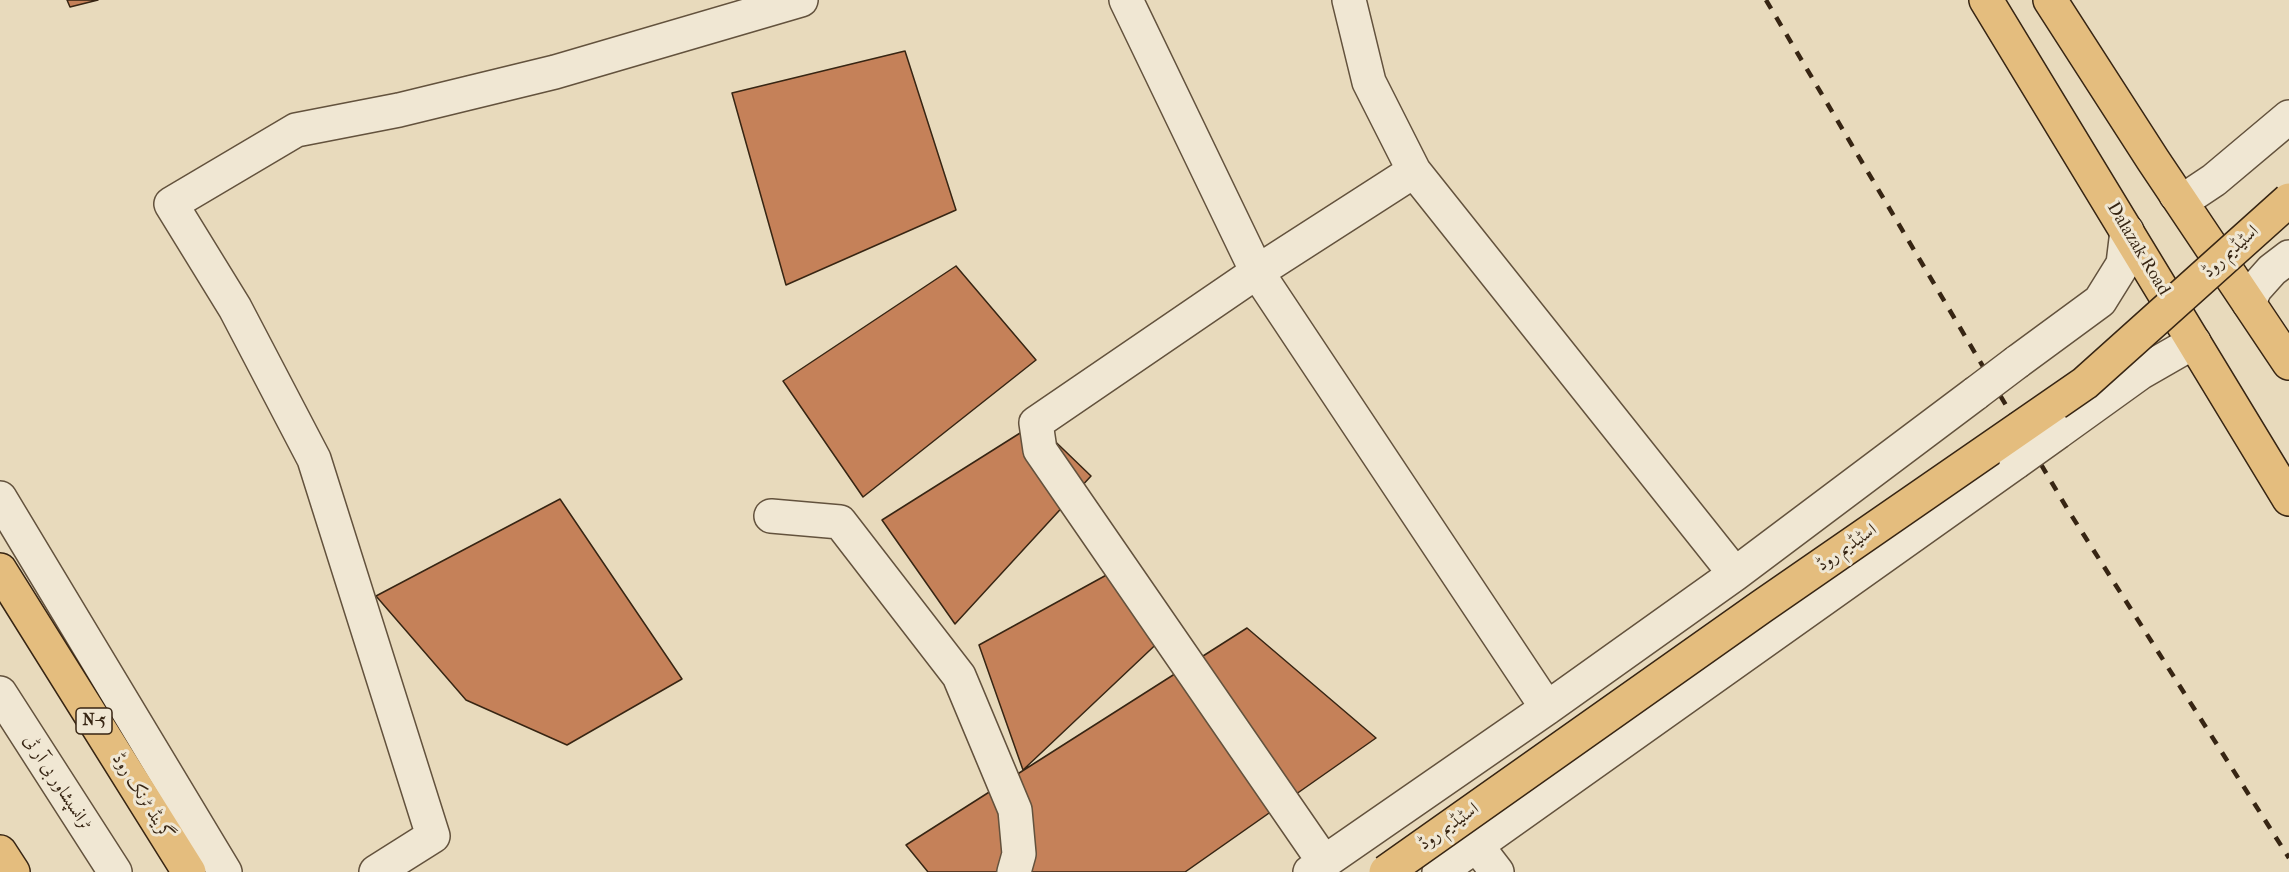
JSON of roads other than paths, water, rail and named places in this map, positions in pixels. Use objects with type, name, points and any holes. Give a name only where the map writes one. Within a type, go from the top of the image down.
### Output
[{"type":"main road","name":"Dalazak Road","points":[[1986,0],[2289,499]]},
{"type":"main road","points":[[2049,0],[2289,363]]},
{"type":"main road","name":"اسٹیڈیم روڈ","points":[[1386,872],[1761,607],[2085,383],[2289,200]]},
{"type":"main road","name":"گرینڈ ٹرنک روڈ","points":[[0,570],[189,872]]},
{"type":"main road","points":[[0,852],[13,872]]},
{"type":"street","points":[[376,872],[433,836],[314,459],[235,308],[171,204],[296,130],[399,110],[555,72],[801,0]]},
{"type":"street","points":[[1126,0],[1257,272],[1547,708]]},
{"type":"street","points":[[1349,0],[1369,82],[1414,171],[1735,574]]},
{"type":"street","points":[[2176,195],[2190,196],[2214,180],[2289,117]]},
{"type":"street","points":[[1414,171],[1257,272],[1036,423],[1040,450],[1317,867],[1547,708],[1735,574],[2100,301],[2123,264],[2127,231]]},
{"type":"street","points":[[2249,303],[2255,289],[2272,270],[2289,257]]},
{"type":"street","points":[[1439,872],[2140,373],[2194,342]]},
{"type":"street","points":[[0,498],[225,872]]},
{"type":"street","points":[[771,516],[840,522],[959,676],[1015,810],[1018,854],[1014,872]]},
{"type":"street","name":"ٹرانسپشاور بی آر ٹی","points":[[0,693],[115,872]]},
{"type":"street","points":[[1478,846],[1497,872]]},
{"type":"railway","points":[[1766,0],[2068,510],[2289,858]]}]
